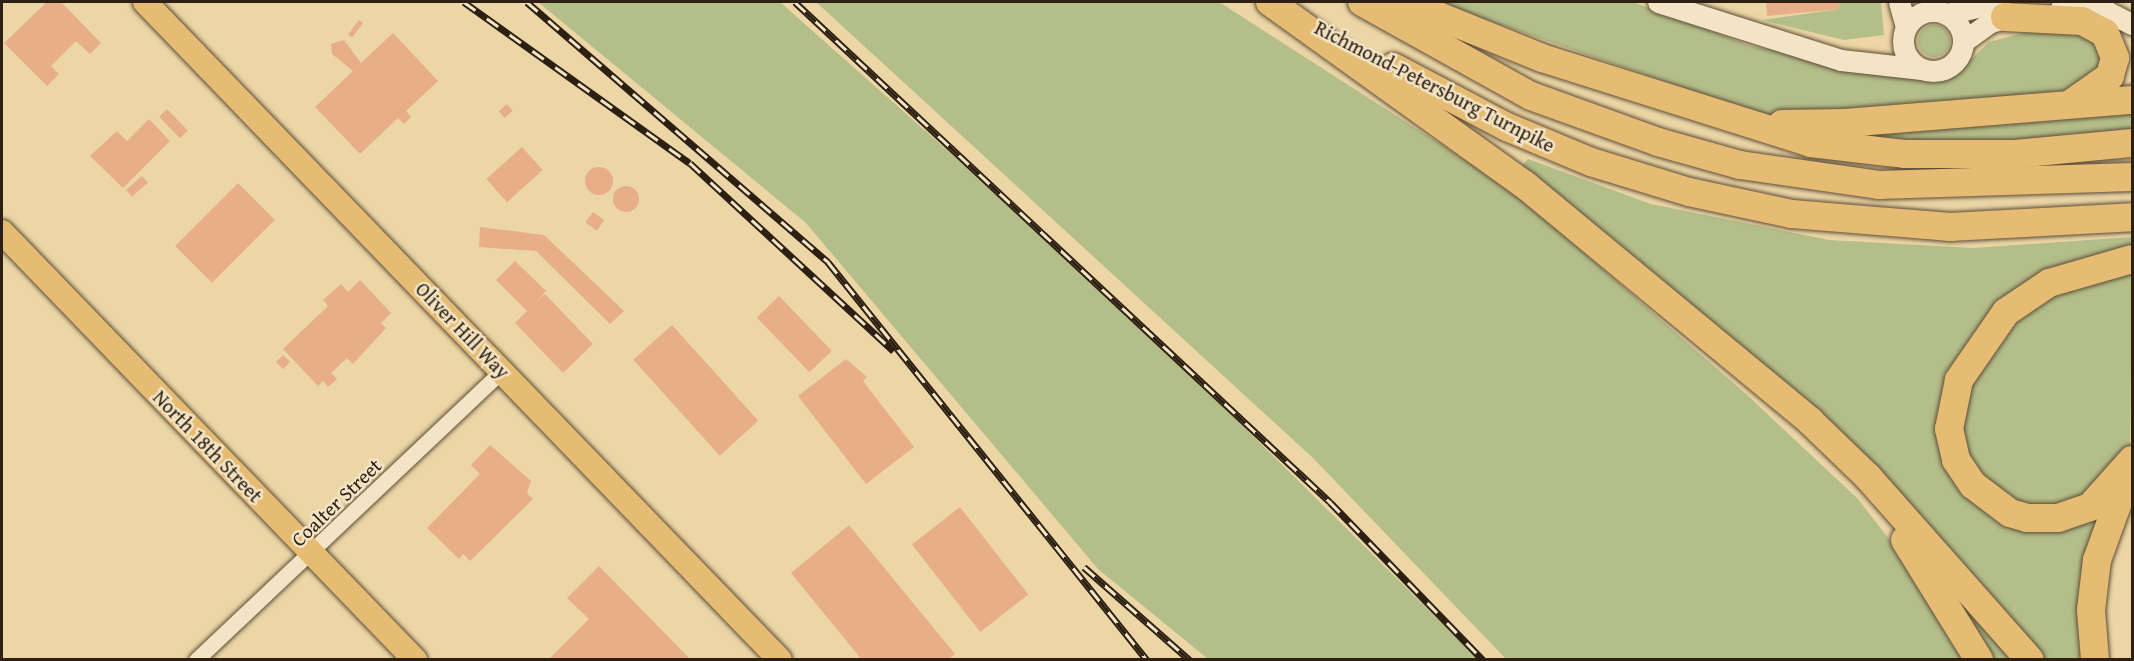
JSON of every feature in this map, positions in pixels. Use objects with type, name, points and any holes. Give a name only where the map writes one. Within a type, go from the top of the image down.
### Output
[{"type":"highway","name":"Richmond-Petersburg Turnpike","points":[[1271,2],[1508,127],[1591,162],[1689,192],[1868,223],[1950,227],[2133,217]]},
{"type":"highway","points":[[1271,2],[1413,99],[1535,193],[1810,422],[1868,477],[2030,660]]},
{"type":"highway","name":"Richmond-Petersburg Turnpike","points":[[1362,2],[1531,96],[1593,121],[1740,165],[1879,185],[2133,177]]},
{"type":"highway","points":[[1404,2],[1542,58],[1718,117],[1811,143],[1904,154],[2015,154],[2133,143]]},
{"type":"highway","points":[[2002,9],[2082,21],[2110,40],[2115,58],[2110,76],[2064,107]]},
{"type":"highway","points":[[1718,117],[1816,124],[2133,100]]},
{"type":"highway","points":[[2133,259],[2049,283],[2006,312],[1959,380],[1949,429],[1956,460],[1973,485],[2010,513],[2034,519],[2058,518],[2090,507],[2133,460]]},
{"type":"highway","points":[[1810,422],[1907,543],[1979,660]]},
{"type":"highway","points":[[2095,660],[2091,610],[2097,560],[2133,467]]},
{"type":"main road","name":"Oliver Hill Way","points":[[145,2],[780,660]]},
{"type":"main road","name":"North 18th Street","points":[[2,232],[415,660]]},
{"type":"street","points":[[1658,2],[1756,37],[1822,52],[1841,60],[1921,69],[1950,66],[1964,41],[2002,9]]},
{"type":"street","points":[[1899,2],[1905,34],[1906,56],[1921,69]]},
{"type":"street","points":[[1822,52],[1870,51],[1905,34],[1933,9],[2081,8],[2133,24]]},
{"type":"street","points":[[1933,9],[1957,22],[1964,41]]},
{"type":"street","name":"Coalter Street","points":[[196,660],[313,554],[502,371]]},
{"type":"green space","points":[[538,2],[780,2],[992,190],[1233,416],[1478,659],[1208,659],[1098,569],[806,223]]},
{"type":"green space","points":[[816,2],[1219,2],[1512,190],[1746,394],[1858,499],[1906,561],[1962,659],[1506,659],[1313,458]]},
{"type":"green space","points":[[1434,2],[1633,2],[1751,46],[1934,80],[1954,76],[1989,42],[2034,30],[2078,28],[2109,55],[2079,90],[1766,116]]},
{"type":"green space","points":[[1838,2],[1881,2],[1884,35],[1844,40],[1762,20],[1839,9]]},
{"type":"green space","points":[[1934,25],[1945,30],[1950,41],[1945,52],[1934,57],[1923,52],[1918,41],[1923,30]]},
{"type":"green space","points":[[2132,109],[2132,137],[1958,147],[1826,132]]},
{"type":"green space","points":[[1528,159],[1651,204],[1829,240],[1972,248],[2132,237],[2132,251],[2064,267],[1948,389],[1982,504],[2107,506],[2088,659],[2039,659],[1970,580],[1521,167]]},
{"type":"green space","points":[[2132,269],[2130,452],[2073,506],[2028,508],[1979,479],[1959,435],[1972,374],[2032,304]]},
{"type":"green space","points":[[1944,578],[2016,659],[1986,659]]},
{"type":"building","points":[[47,2],[61,2],[101,43],[90,54],[76,41],[51,66],[59,74],[47,86],[4,43]]},
{"type":"building","points":[[1766,2],[1838,2],[1839,9],[1767,16]]},
{"type":"building","points":[[359,20],[363,23],[352,37],[348,34]]},
{"type":"building","points":[[393,33],[438,81],[406,111],[411,117],[404,124],[398,118],[360,154],[315,107],[353,71],[332,54],[331,44],[344,40],[361,63]]},
{"type":"building","points":[[507,104],[513,111],[505,118],[499,111]]},
{"type":"building","points":[[167,109],[188,131],[180,138],[159,117]]},
{"type":"building","points":[[149,119],[170,141],[123,188],[90,156],[117,131],[127,141]]},
{"type":"building","points":[[522,147],[543,170],[507,202],[486,179]]},
{"type":"building","points":[[599,167],[609,171],[613,181],[609,191],[599,195],[589,191],[585,181],[589,171]]},
{"type":"building","points":[[142,176],[148,183],[132,197],[126,190]]},
{"type":"building","points":[[238,183],[275,220],[212,283],[175,246]]},
{"type":"building","points":[[626,186],[635,190],[639,199],[635,208],[626,212],[617,208],[613,199],[617,190]]},
{"type":"building","points":[[593,212],[604,220],[597,231],[585,223]]},
{"type":"building","points":[[480,227],[544,235],[624,311],[610,324],[536,251],[479,247]]},
{"type":"building","points":[[515,261],[546,291],[536,302],[545,294],[593,344],[563,373],[515,323],[527,311],[496,280]]},
{"type":"building","points":[[360,280],[391,313],[381,323],[386,328],[353,364],[347,358],[331,373],[337,379],[328,387],[323,381],[318,386],[283,349],[328,306],[323,300],[341,284],[348,292]]},
{"type":"building","points":[[779,296],[832,351],[809,372],[757,318]]},
{"type":"building","points":[[672,325],[758,421],[720,456],[633,360]]},
{"type":"building","points":[[283,355],[290,362],[283,369],[276,362]]},
{"type":"building","points":[[846,359],[867,377],[863,381],[914,447],[866,484],[798,396]]},
{"type":"building","points":[[490,445],[531,481],[527,493],[533,499],[470,561],[463,554],[459,559],[427,528],[480,474],[471,465]]},
{"type":"building","points":[[960,507],[1028,594],[980,632],[912,545]]},
{"type":"building","points":[[849,525],[955,654],[948,660],[862,660],[791,573]]},
{"type":"building","points":[[599,566],[691,660],[548,660],[589,619],[567,598]]},
{"type":"railway","points":[[464,2],[690,163],[894,351]]},
{"type":"railway","points":[[527,2],[828,262],[1147,660]]},
{"type":"railway","points":[[795,2],[1330,502],[1483,660]]},
{"type":"railway","points":[[1084,567],[1190,660]]}]
